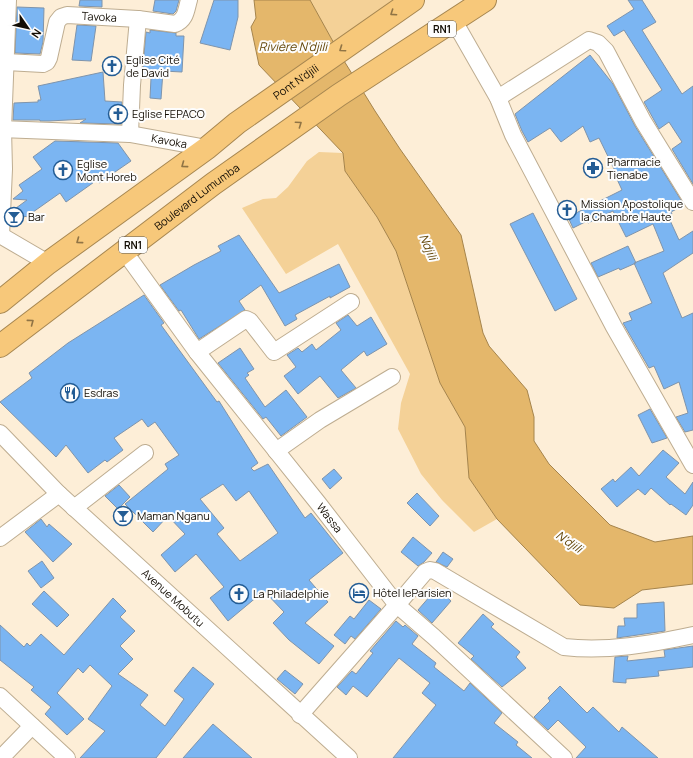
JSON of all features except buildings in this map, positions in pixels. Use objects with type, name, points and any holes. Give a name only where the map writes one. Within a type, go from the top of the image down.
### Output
[{"type":"highway","name":"Pont N'djili","points":[[207,148],[237,123],[413,0]]},
{"type":"highway","name":"RN1","points":[[454,21],[485,0]]},
{"type":"highway","name":"Boulevard Lumumba","points":[[0,346],[213,184],[339,95],[454,21]]},
{"type":"highway","points":[[0,302],[48,263],[207,148]]},
{"type":"street","points":[[8,0],[2,129],[4,169],[1,235],[48,263]]},
{"type":"street","name":"Tavoka","points":[[6,62],[43,64],[47,62],[57,22],[62,17],[67,15],[138,19],[175,24],[181,22],[185,17],[189,0]]},
{"type":"street","points":[[130,134],[132,85],[138,19]]},
{"type":"street","points":[[454,21],[498,98],[513,135],[614,327],[693,465]]},
{"type":"street","points":[[498,98],[589,40],[598,43],[606,51],[643,120],[693,202]]},
{"type":"street","name":"Kavoka","points":[[2,129],[130,134],[207,148]]},
{"type":"street","name":"Wassa","points":[[124,251],[197,352],[397,605],[434,637],[564,758]]},
{"type":"street","points":[[197,352],[243,320],[250,321],[274,352],[351,302]]},
{"type":"street","points":[[276,451],[320,420],[392,377]]},
{"type":"street","name":"Avenue Mobutu","points":[[0,433],[74,508],[349,758]]},
{"type":"street","points":[[74,508],[145,453]]},
{"type":"street","points":[[0,538],[59,494]]},
{"type":"street","points":[[300,715],[425,572],[430,570],[435,571],[564,648],[583,649],[652,643],[693,635]]},
{"type":"street","points":[[0,696],[67,758]]},
{"type":"street","points":[[1,758],[32,726]]},
{"type":"shaded area","points":[[310,0],[418,0],[341,56]]},
{"type":"shaded area","points":[[319,152],[343,153],[345,171],[377,217],[396,251],[440,383],[465,427],[469,478],[497,519],[474,532],[442,500],[421,474],[398,429],[401,403],[410,374],[338,244],[286,274],[242,208],[263,199],[276,198],[288,187],[307,161]]},
{"type":"water","points":[[254,0],[310,0],[341,56],[375,111],[461,235],[483,333],[489,346],[527,390],[534,417],[534,441],[549,464],[610,525],[655,542],[693,536],[693,584],[642,590],[614,608],[580,605],[497,519],[469,478],[465,427],[440,383],[396,251],[377,217],[345,171],[343,153],[259,65],[251,27],[256,18]]},
{"type":"place","name":"Eglise Cité de David","points":[[112,66]]},
{"type":"place","name":"Eglise FEPACO","points":[[118,114]]},
{"type":"place","name":"Pharmacie Tienabe","points":[[593,168]]},
{"type":"place","name":"Eglise Mont Horeb","points":[[63,170]]},
{"type":"place","name":"Mission Apostolique la Chambre Haute","points":[[567,210]]},
{"type":"place","name":"Bar","points":[[14,217]]},
{"type":"place","name":"Esdras","points":[[70,393]]},
{"type":"place","name":"Maman Nganu","points":[[123,516]]},
{"type":"place","name":"Hôtel leParisien","points":[[359,593]]},
{"type":"place","name":"La Philadelphie","points":[[239,594]]},
{"type":"water label","name":"Rivière N'djili","points":[[293,47]]},
{"type":"water label","name":"Ndjili","points":[[428,247]]},
{"type":"water label","name":"N'djili","points":[[569,542]]}]
